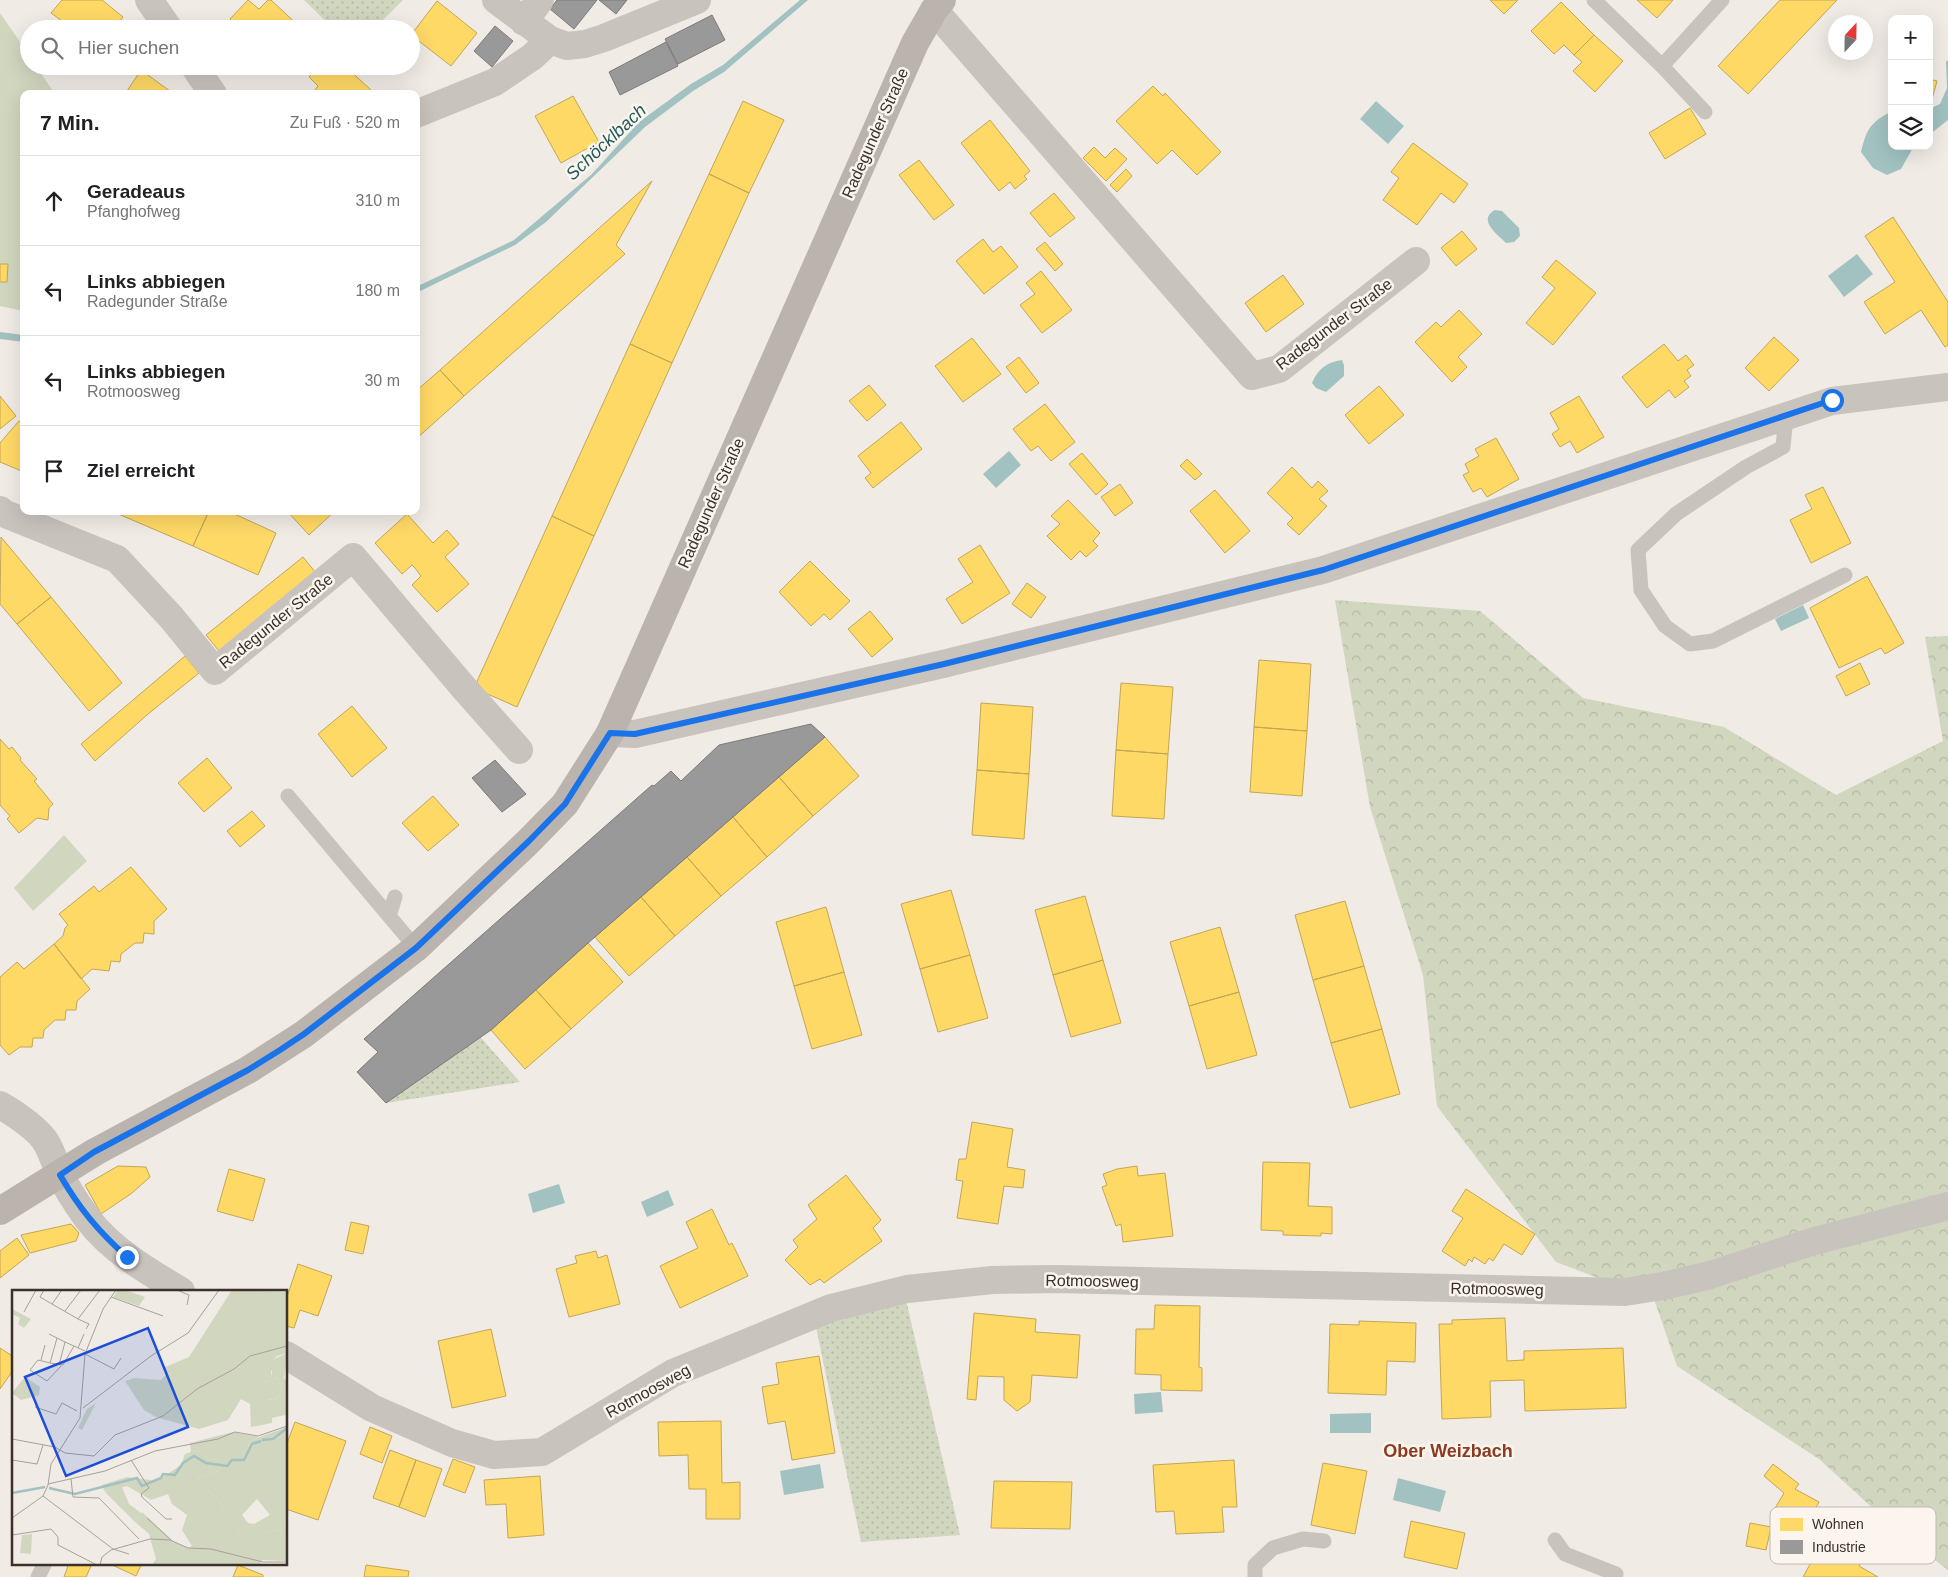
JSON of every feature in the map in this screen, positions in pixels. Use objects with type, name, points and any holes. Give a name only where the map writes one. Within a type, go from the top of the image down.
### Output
[{"type":"main road","name":"Radegunder Straße","points":[[0,1211],[94,1152],[264,1060],[304,1034],[416,948],[529,841],[565,804],[610,733],[912,51],[938,5]]},
{"type":"street","points":[[149,0],[163,20]]},
{"type":"street","points":[[496,0],[550,40],[567,46],[585,44],[697,0]]},
{"type":"street","points":[[524,22],[540,0]]},
{"type":"street","name":"Radegunder Straße","points":[[938,5],[1252,376],[1279,370],[1416,261]]},
{"type":"street","points":[[420,112],[495,82],[532,57],[550,40]]},
{"type":"street","points":[[200,75],[209,90]]},
{"type":"street","points":[[610,733],[635,734],[944,664],[1323,570],[1832,400],[1948,387]]},
{"type":"street","name":"Radegunder Straße","points":[[0,510],[3,513],[117,558],[171,617],[215,671],[353,557],[519,750]]},
{"type":"street","points":[[0,1105],[22,1119],[47,1142],[60,1175],[88,1219],[104,1237],[127,1257],[179,1290]]},
{"type":"street","name":"Rotmoosweg","points":[[288,1356],[372,1408],[452,1443],[494,1455],[542,1452],[673,1374],[831,1308],[907,1289],[992,1280],[1056,1279],[1624,1292],[1663,1286],[1710,1275],[1811,1242],[1948,1206]]},
{"type":"lane","points":[[1594,0],[1662,66],[1705,112]]},
{"type":"lane","points":[[1662,66],[1722,0]]},
{"type":"lane","points":[[1786,416],[1783,447],[1746,467],[1676,514],[1638,550],[1641,590],[1665,626],[1690,644],[1713,641],[1845,575]]},
{"type":"lane","points":[[288,796],[416,948]]},
{"type":"lane","points":[[389,916],[396,897]]},
{"type":"lane","points":[[1255,1577],[1255,1565],[1273,1548],[1303,1540],[1324,1541]]},
{"type":"lane","points":[[1554,1540],[1564,1554],[1616,1574],[1615,1577]]},
{"type":"lane","points":[[38,1577],[44,1564]]},
{"type":"green space","points":[[304,0],[403,0],[383,20],[325,20]]},
{"type":"green space","points":[[0,13],[20,42],[20,75],[42,75],[52,90],[20,90],[20,310],[0,306]]},
{"type":"green space","points":[[1335,600],[1480,611],[1583,698],[1724,727],[1836,795],[1943,741],[1925,637],[1948,636],[1948,1570],[1936,1561],[1936,1507],[1871,1507],[1819,1459],[1677,1366],[1654,1299],[1556,1262],[1437,1106],[1423,975],[1370,807]]},
{"type":"green space","points":[[64,835],[87,861],[33,911],[14,888]]},
{"type":"green space","points":[[431,981],[520,1082],[386,1103],[357,1072],[378,1052],[364,1039]]},
{"type":"green space","points":[[906,1300],[960,1535],[861,1542],[816,1327]]},
{"type":"water","name":"Schöcklbach","points":[[800,0],[808,0],[724,72],[693,91],[645,127],[546,222],[515,245],[420,291],[420,285],[514,240],[592,174],[639,122],[691,84],[723,65]]},
{"type":"water","points":[[1946,61],[1948,61],[1948,120],[1933,132],[1933,107],[1940,104],[1947,88]]},
{"type":"water","points":[[1376,101],[1404,126],[1388,144],[1360,119]]},
{"type":"water","points":[[1888,113],[1888,150],[1912,150],[1901,169],[1887,175],[1873,168],[1861,152],[1870,127]]},
{"type":"water","points":[[1495,210],[1502,211],[1519,228],[1520,236],[1514,242],[1506,243],[1490,227],[1488,218]]},
{"type":"water","points":[[1857,254],[1873,274],[1844,297],[1828,276]]},
{"type":"water","points":[[0,332],[20,334],[20,342],[0,339]]},
{"type":"water","points":[[1342,360],[1344,376],[1326,392],[1316,388],[1312,383],[1320,370],[1327,364]]},
{"type":"water","points":[[1009,451],[1021,465],[996,488],[983,474]]},
{"type":"water","points":[[1803,605],[1809,618],[1781,631],[1775,619]]},
{"type":"water","points":[[559,1184],[565,1203],[533,1213],[528,1194]]},
{"type":"water","points":[[668,1190],[674,1205],[647,1217],[641,1202]]},
{"type":"water","points":[[1161,1392],[1163,1412],[1135,1414],[1134,1394]]},
{"type":"water","points":[[1371,1413],[1371,1433],[1330,1433],[1330,1414]]},
{"type":"water","points":[[820,1464],[824,1488],[784,1495],[780,1471]]},
{"type":"water","points":[[1398,1478],[1446,1491],[1440,1512],[1393,1500]]},
{"type":"building: Wohnen","points":[[62,0],[102,0],[123,17],[120,20],[61,20],[51,13]]},
{"type":"building: Wohnen","points":[[248,0],[259,9],[268,0],[271,0],[292,20],[231,20]]},
{"type":"building: Wohnen","points":[[1490,0],[1518,0],[1504,14]]},
{"type":"building: Wohnen","points":[[1637,0],[1673,0],[1657,18]]},
{"type":"building: Wohnen","points":[[1780,0],[1837,0],[1748,94],[1718,66]]},
{"type":"building: Wohnen","points":[[437,1],[477,33],[451,66],[420,42],[420,23]]},
{"type":"building: Wohnen","points":[[1561,2],[1594,35],[1574,55],[1564,45],[1554,54],[1531,31]]},
{"type":"building: Wohnen","points":[[1594,35],[1623,61],[1595,92],[1573,71],[1582,62],[1574,55]]},
{"type":"building: Wohnen","points":[[138,75],[148,75],[168,90],[128,90]]},
{"type":"building: Wohnen","points":[[311,75],[355,75],[371,90],[315,90],[318,86],[309,77]]},
{"type":"building: Wohnen","points":[[1933,80],[1937,81],[1933,96]]},
{"type":"building: Wohnen","points":[[1153,86],[1163,96],[1165,93],[1221,152],[1197,175],[1172,150],[1157,164],[1116,121]]},
{"type":"building: Wohnen","points":[[573,96],[599,142],[561,163],[535,116]]},
{"type":"building: Wohnen","points":[[743,101],[784,120],[749,193],[709,174]]},
{"type":"building: Wohnen","points":[[1690,108],[1706,134],[1665,159],[1649,133]]},
{"type":"building: Wohnen","points":[[990,120],[1030,171],[1024,176],[1027,179],[1015,189],[1010,182],[999,191],[961,143]]},
{"type":"building: Wohnen","points":[[1413,143],[1468,184],[1454,203],[1441,193],[1417,225],[1383,200],[1399,178],[1391,172]]},
{"type":"building: Wohnen","points":[[1094,147],[1105,158],[1115,148],[1127,159],[1106,181],[1083,158]]},
{"type":"building: Wohnen","points":[[919,160],[954,205],[934,220],[899,175]]},
{"type":"building: Wohnen","points":[[1126,169],[1132,176],[1117,192],[1110,185]]},
{"type":"building: Wohnen","points":[[709,174],[749,193],[672,363],[630,344]]},
{"type":"building: Wohnen","points":[[652,181],[616,245],[625,254],[464,396],[440,370]]},
{"type":"building: Wohnen","points":[[1054,193],[1075,218],[1050,237],[1030,213]]},
{"type":"building: Wohnen","points":[[1893,217],[1948,302],[1948,345],[1945,347],[1921,310],[1885,334],[1864,302],[1895,282],[1865,236]]},
{"type":"building: Wohnen","points":[[1462,231],[1477,249],[1456,266],[1441,248]]},
{"type":"building: Wohnen","points":[[983,239],[993,252],[1001,246],[1018,267],[984,294],[956,261]]},
{"type":"building: Wohnen","points":[[1045,242],[1063,264],[1055,271],[1036,249]]},
{"type":"building: Wohnen","points":[[1556,260],[1596,293],[1553,345],[1526,323],[1555,288],[1542,277]]},
{"type":"building: Wohnen","points":[[0,264],[8,264],[7,282],[0,282]]},
{"type":"building: Wohnen","points":[[1041,271],[1072,310],[1042,333],[1020,305],[1035,294],[1026,283]]},
{"type":"building: Wohnen","points":[[1283,275],[1304,304],[1266,332],[1245,303]]},
{"type":"building: Wohnen","points":[[1459,310],[1482,334],[1458,357],[1467,367],[1452,382],[1415,342],[1436,322],[1441,327]]},
{"type":"building: Wohnen","points":[[1774,337],[1799,360],[1769,391],[1745,368]]},
{"type":"building: Wohnen","points":[[972,338],[1001,374],[963,402],[935,366]]},
{"type":"building: Wohnen","points":[[630,344],[672,363],[594,536],[552,516]]},
{"type":"building: Wohnen","points":[[1664,344],[1678,361],[1686,355],[1694,365],[1687,370],[1691,376],[1684,381],[1689,387],[1675,398],[1669,390],[1647,408],[1622,377]]},
{"type":"building: Wohnen","points":[[1019,357],[1039,383],[1026,393],[1006,367]]},
{"type":"building: Wohnen","points":[[440,370],[464,396],[420,435],[420,388]]},
{"type":"building: Wohnen","points":[[869,385],[886,405],[867,421],[849,401]]},
{"type":"building: Wohnen","points":[[1379,386],[1404,415],[1369,444],[1345,415]]},
{"type":"building: Wohnen","points":[[0,396],[16,416],[0,429]]},
{"type":"building: Wohnen","points":[[1579,396],[1604,437],[1577,453],[1570,441],[1560,447],[1552,434],[1559,429],[1550,413]]},
{"type":"building: Wohnen","points":[[1045,404],[1075,442],[1051,461],[1038,446],[1031,451],[1013,429]]},
{"type":"building: Wohnen","points":[[20,421],[20,470],[0,462],[0,443]]},
{"type":"building: Wohnen","points":[[901,422],[922,449],[873,488],[865,478],[871,473],[858,456]]},
{"type":"building: Wohnen","points":[[1496,438],[1519,479],[1487,497],[1481,488],[1473,492],[1463,475],[1469,472],[1465,464],[1479,456],[1475,449]]},
{"type":"building: Wohnen","points":[[1082,453],[1108,484],[1096,495],[1069,464]]},
{"type":"building: Wohnen","points":[[1187,459],[1202,474],[1195,480],[1180,466]]},
{"type":"building: Wohnen","points":[[1292,467],[1312,488],[1318,481],[1328,491],[1319,499],[1327,506],[1299,535],[1287,524],[1293,518],[1267,493]]},
{"type":"building: Wohnen","points":[[1120,484],[1133,503],[1115,516],[1101,497]]},
{"type":"building: Wohnen","points":[[1823,487],[1851,543],[1811,563],[1790,520],[1812,509],[1805,495]]},
{"type":"building: Wohnen","points":[[1215,490],[1250,531],[1225,553],[1190,511]]},
{"type":"building: Wohnen","points":[[1068,500],[1100,533],[1093,541],[1098,546],[1086,557],[1080,551],[1071,560],[1047,536],[1060,524],[1051,516]]},
{"type":"building: Wohnen","points":[[121,515],[207,515],[193,546]]},
{"type":"building: Wohnen","points":[[207,515],[237,515],[276,533],[258,575],[193,546]]},
{"type":"building: Wohnen","points":[[291,515],[331,515],[309,535]]},
{"type":"building: Wohnen","points":[[406,515],[433,543],[447,530],[459,544],[445,557],[469,584],[437,612],[412,585],[421,576],[415,568],[412,565],[402,574],[375,543]]},
{"type":"building: Wohnen","points":[[552,516],[594,536],[517,707],[474,688]]},
{"type":"building: Wohnen","points":[[1,537],[51,597],[17,624],[0,604]]},
{"type":"building: Wohnen","points":[[980,545],[1010,593],[962,624],[946,599],[973,582],[958,559]]},
{"type":"building: Wohnen","points":[[303,557],[316,573],[219,651],[206,635]]},
{"type":"building: Wohnen","points":[[810,561],[850,601],[830,620],[824,614],[811,626],[779,592]]},
{"type":"building: Wohnen","points":[[1867,576],[1904,643],[1885,654],[1881,648],[1839,668],[1810,608]]},
{"type":"building: Wohnen","points":[[1027,583],[1046,597],[1031,618],[1012,604]]},
{"type":"building: Wohnen","points":[[51,597],[122,683],[89,711],[17,624]]},
{"type":"building: Wohnen","points":[[870,611],[893,639],[872,657],[848,629]]},
{"type":"building: Wohnen","points":[[185,656],[199,673],[148,714],[95,761],[81,744]]},
{"type":"building: Wohnen","points":[[1259,660],[1311,664],[1307,731],[1254,727]]},
{"type":"building: Wohnen","points":[[1860,663],[1870,684],[1846,696],[1836,676]]},
{"type":"building: Wohnen","points":[[1121,683],[1173,687],[1168,754],[1116,750]]},
{"type":"building: Wohnen","points":[[981,703],[1033,707],[1029,774],[977,770]]},
{"type":"building: Wohnen","points":[[352,706],[387,748],[352,777],[318,734]]},
{"type":"building: Wohnen","points":[[1254,727],[1307,731],[1302,796],[1250,792]]},
{"type":"building: Wohnen","points":[[825,737],[859,776],[813,816],[779,777]]},
{"type":"building: Wohnen","points":[[0,739],[9,749],[12,747],[21,758],[20,760],[37,779],[34,781],[53,804],[49,808],[48,820],[37,818],[19,833],[7,819],[10,816],[0,805]]},
{"type":"building: Wohnen","points":[[1116,750],[1168,754],[1164,819],[1112,816]]},
{"type":"building: Wohnen","points":[[207,758],[232,788],[204,812],[178,783]]},
{"type":"building: Wohnen","points":[[977,770],[1029,774],[1024,839],[972,835]]},
{"type":"building: Wohnen","points":[[779,777],[813,816],[767,857],[733,817]]},
{"type":"building: Wohnen","points":[[433,796],[459,825],[428,851],[402,823]]},
{"type":"building: Wohnen","points":[[252,811],[265,826],[240,847],[227,831]]},
{"type":"building: Wohnen","points":[[733,817],[767,857],[721,896],[687,857]]},
{"type":"building: Wohnen","points":[[687,857],[721,896],[675,936],[641,897]]},
{"type":"building: Wohnen","points":[[131,867],[167,909],[154,921],[154,934],[144,933],[143,943],[135,943],[121,954],[120,962],[111,961],[109,971],[92,969],[81,979],[54,944],[63,936],[68,925],[59,914],[94,886],[99,892]]},
{"type":"building: Wohnen","points":[[951,890],[970,955],[920,969],[901,904]]},
{"type":"building: Wohnen","points":[[1085,896],[1103,960],[1053,975],[1035,910]]},
{"type":"building: Wohnen","points":[[641,897],[675,936],[629,976],[595,937]]},
{"type":"building: Wohnen","points":[[1345,901],[1364,966],[1313,980],[1295,915]]},
{"type":"building: Wohnen","points":[[826,907],[844,972],[794,986],[776,922]]},
{"type":"building: Wohnen","points":[[1220,927],[1239,992],[1189,1006],[1170,942]]},
{"type":"building: Wohnen","points":[[588,943],[623,982],[571,1029],[536,990]]},
{"type":"building: Wohnen","points":[[54,944],[90,989],[77,1001],[76,1010],[66,1010],[65,1020],[55,1020],[44,1030],[43,1038],[33,1038],[32,1047],[20,1047],[9,1055],[0,1045],[0,977],[17,962],[24,969]]},
{"type":"building: Wohnen","points":[[970,955],[988,1018],[938,1032],[920,969]]},
{"type":"building: Wohnen","points":[[1103,960],[1121,1023],[1071,1037],[1053,975]]},
{"type":"building: Wohnen","points":[[1364,966],[1382,1029],[1331,1043],[1313,980]]},
{"type":"building: Wohnen","points":[[844,972],[862,1035],[812,1049],[794,986]]},
{"type":"building: Wohnen","points":[[536,990],[571,1029],[525,1069],[491,1030]]},
{"type":"building: Wohnen","points":[[1239,992],[1257,1055],[1207,1069],[1189,1006]]},
{"type":"building: Wohnen","points":[[1382,1029],[1400,1094],[1350,1108],[1331,1043]]},
{"type":"building: Wohnen","points":[[972,1122],[1013,1129],[1007,1167],[1025,1170],[1023,1188],[1004,1186],[998,1224],[957,1218],[963,1181],[956,1180],[959,1159],[966,1159]]},
{"type":"building: Wohnen","points":[[1263,1162],[1310,1163],[1308,1206],[1332,1207],[1332,1234],[1321,1233],[1321,1236],[1283,1235],[1283,1231],[1261,1230]]},
{"type":"building: Wohnen","points":[[118,1166],[146,1167],[150,1177],[132,1193],[101,1214],[85,1185]]},
{"type":"building: Wohnen","points":[[1137,1166],[1138,1176],[1165,1173],[1173,1236],[1123,1242],[1121,1224],[1116,1226],[1102,1187],[1107,1185],[1103,1174],[1117,1169]]},
{"type":"building: Wohnen","points":[[229,1169],[265,1179],[253,1221],[217,1211]]},
{"type":"building: Wohnen","points":[[846,1175],[881,1220],[873,1228],[882,1241],[824,1283],[820,1279],[810,1285],[785,1260],[798,1247],[793,1240],[817,1219],[808,1205]]},
{"type":"building: Wohnen","points":[[1466,1189],[1535,1234],[1522,1255],[1504,1244],[1493,1261],[1489,1258],[1485,1264],[1474,1257],[1472,1262],[1469,1259],[1465,1266],[1442,1251],[1463,1218],[1452,1211]]},
{"type":"building: Wohnen","points":[[712,1209],[729,1245],[732,1243],[748,1276],[680,1308],[660,1266],[698,1248],[686,1222]]},
{"type":"building: Wohnen","points":[[351,1222],[369,1226],[363,1254],[345,1250]]},
{"type":"building: Wohnen","points":[[71,1224],[79,1233],[76,1241],[30,1253],[21,1235]]},
{"type":"building: Wohnen","points":[[17,1238],[29,1255],[0,1278],[0,1251]]},
{"type":"building: Wohnen","points":[[596,1251],[598,1258],[607,1255],[620,1304],[569,1317],[556,1269],[577,1263],[575,1256]]},
{"type":"building: Wohnen","points":[[298,1264],[332,1276],[318,1316],[300,1310],[294,1328],[288,1326],[288,1294]]},
{"type":"building: Wohnen","points":[[1155,1305],[1200,1306],[1199,1367],[1202,1368],[1202,1391],[1161,1390],[1161,1375],[1135,1374],[1136,1329],[1154,1329]]},
{"type":"building: Wohnen","points":[[974,1313],[1036,1319],[1035,1332],[1080,1335],[1077,1378],[1032,1375],[1030,1402],[1017,1411],[1004,1400],[1004,1377],[978,1376],[976,1400],[967,1399]]},
{"type":"building: Wohnen","points":[[1505,1318],[1507,1361],[1524,1360],[1524,1351],[1623,1348],[1626,1408],[1525,1411],[1524,1380],[1490,1381],[1491,1417],[1442,1419],[1439,1324],[1452,1324],[1452,1320]]},
{"type":"building: Wohnen","points":[[1359,1321],[1416,1323],[1415,1362],[1387,1361],[1386,1395],[1328,1393],[1330,1324],[1359,1325]]},
{"type":"building: Wohnen","points":[[491,1329],[506,1396],[452,1408],[438,1341]]},
{"type":"building: Wohnen","points":[[0,1348],[12,1356],[12,1372],[0,1389]]},
{"type":"building: Wohnen","points":[[819,1356],[835,1453],[792,1460],[785,1421],[768,1424],[762,1387],[779,1384],[776,1363]]},
{"type":"building: Wohnen","points":[[721,1421],[722,1483],[740,1482],[740,1519],[706,1519],[706,1489],[689,1489],[688,1455],[659,1456],[658,1422]]},
{"type":"building: Wohnen","points":[[295,1422],[346,1441],[318,1520],[288,1510],[288,1441]]},
{"type":"building: Wohnen","points":[[370,1427],[392,1436],[382,1463],[360,1454]]},
{"type":"building: Wohnen","points":[[390,1450],[416,1460],[399,1507],[373,1498]]},
{"type":"building: Wohnen","points":[[453,1459],[475,1467],[465,1493],[443,1485]]},
{"type":"building: Wohnen","points":[[416,1460],[442,1469],[425,1517],[399,1507]]},
{"type":"building: Wohnen","points":[[1234,1460],[1237,1507],[1222,1507],[1224,1532],[1176,1534],[1174,1511],[1156,1512],[1153,1465]]},
{"type":"building: Wohnen","points":[[1323,1463],[1367,1471],[1355,1534],[1311,1525]]},
{"type":"building: Wohnen","points":[[1773,1464],[1799,1484],[1795,1489],[1819,1502],[1816,1507],[1776,1507],[1784,1493],[1764,1476]]},
{"type":"building: Wohnen","points":[[540,1476],[544,1535],[508,1538],[506,1504],[486,1505],[484,1480]]},
{"type":"building: Wohnen","points":[[994,1481],[1072,1482],[1070,1529],[991,1528]]},
{"type":"building: Wohnen","points":[[1411,1521],[1465,1533],[1457,1569],[1404,1557]]},
{"type":"building: Wohnen","points":[[1750,1523],[1770,1527],[1766,1550],[1746,1546]]},
{"type":"building: Wohnen","points":[[69,1564],[87,1564],[91,1566],[86,1577],[64,1577]]},
{"type":"building: Wohnen","points":[[110,1564],[142,1564],[136,1576]]},
{"type":"building: Wohnen","points":[[1810,1564],[1860,1564],[1859,1566],[1878,1577],[1803,1577]]},
{"type":"building: Wohnen","points":[[238,1565],[263,1575],[263,1577],[233,1577]]},
{"type":"building: Wohnen","points":[[366,1565],[409,1571],[408,1577],[364,1577]]},
{"type":"building: Industrie","points":[[557,0],[597,0],[574,29],[550,9]]},
{"type":"building: Industrie","points":[[599,0],[627,0],[616,14]]},
{"type":"building: Industrie","points":[[712,15],[725,40],[678,64],[665,39]]},
{"type":"building: Industrie","points":[[495,26],[513,41],[492,67],[474,51]]},
{"type":"building: Industrie","points":[[666,42],[678,66],[620,95],[609,72]]},
{"type":"building: Industrie","points":[[811,724],[825,737],[491,1030],[386,1103],[357,1072],[378,1052],[364,1039],[652,785],[654,786],[671,771],[681,781],[719,745]]},
{"type":"building: Industrie","points":[[495,760],[526,794],[502,812],[472,778]]},
{"type":"district","name":"Ober Weizbach","points":[[1448,1451]]},
{"type":"route","points":[[127,1257],[104,1237],[88,1219],[60,1175],[94,1152],[248,1070],[280,1050],[304,1034],[416,948],[529,841],[565,804],[610,733],[635,734],[944,664],[1323,570],[1832,400]]}]
